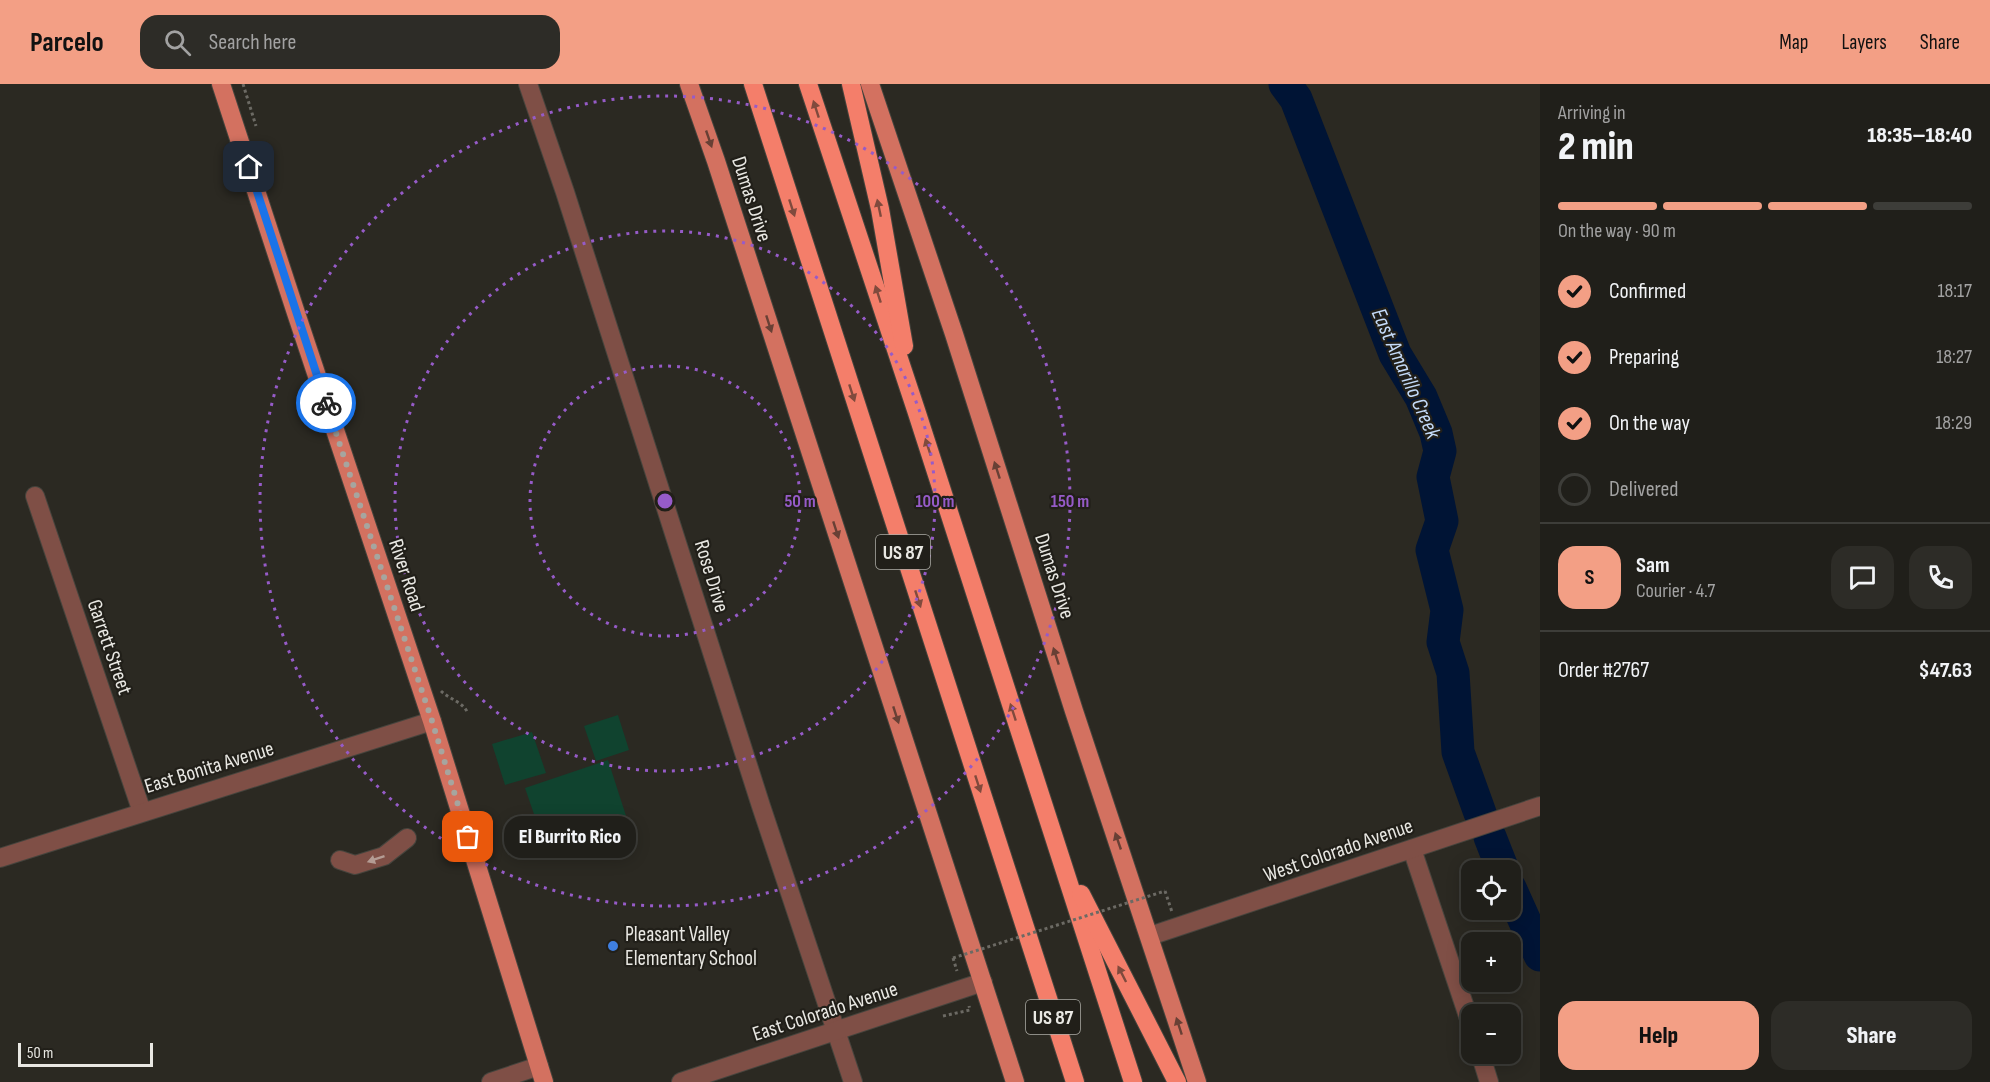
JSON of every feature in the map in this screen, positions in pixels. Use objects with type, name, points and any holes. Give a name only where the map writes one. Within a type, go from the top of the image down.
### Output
[{"type":"highway","points":[[740,84],[774,152]]},
{"type":"highway","name":"US 87","points":[[753,84],[1075,1082]]},
{"type":"highway","name":"US 87","points":[[808,84],[916,410],[1132,1082]]},
{"type":"highway","points":[[851,84],[880,209],[916,410]]},
{"type":"highway","points":[[1057,848],[1177,1082]]},
{"type":"highway","points":[[1032,951],[1063,1082]]},
{"type":"main road","name":"River Road","points":[[221,84],[432,721],[542,1074]]},
{"type":"main road","name":"Dumas Drive","points":[[689,84],[720,172],[1015,1082]]},
{"type":"main road","name":"Dumas Drive","points":[[870,84],[954,334],[1074,711],[1197,1082]]},
{"type":"street","name":"Rose Drive","points":[[528,84],[853,1082]]},
{"type":"street","name":"Garrett Street","points":[[35,496],[142,812]]},
{"type":"street","name":"East Bonita Avenue","points":[[0,858],[432,721]]},
{"type":"street","name":"West Colorado Avenue","points":[[1150,936],[1540,806]]},
{"type":"street","points":[[340,860],[359,865],[389,854],[407,838]]},
{"type":"street","points":[[1413,849],[1464,1004]]},
{"type":"street","name":"East Colorado Avenue","points":[[681,1082],[983,982]]},
{"type":"street","points":[[1483,1064],[1489,1082]]},
{"type":"street","points":[[491,1082],[542,1074]]},
{"type":"path","points":[[953,958],[1166,891]]},
{"type":"green space","points":[[618,715],[629,750],[596,761],[584,726]]},
{"type":"green space","points":[[532,732],[546,773],[505,785],[492,744]]},
{"type":"green space","points":[[608,760],[628,822],[546,849],[525,788]]},
{"type":"waterway","name":"East Amarillo Creek","points":[[1285,84],[1296,99],[1395,354],[1421,397],[1436,433],[1440,451],[1433,477],[1442,521],[1432,550],[1447,610],[1443,642],[1453,673],[1458,752],[1480,813]]},
{"type":"waterway","name":"East Amarillo Creek","points":[[1490,837],[1499,860]]},
{"type":"waterway","name":"East Amarillo Creek","points":[[1521,913],[1540,955]]},
{"type":"way so far","points":[[326,403],[432,721],[468,837]]},
{"type":"place","name":"El Burrito Rico","points":[[468,837]]},
{"type":"place","name":"Pleasant Valley Elementary School","points":[[613,946]]},
{"type":"route","points":[[249,167],[326,403]]}]
